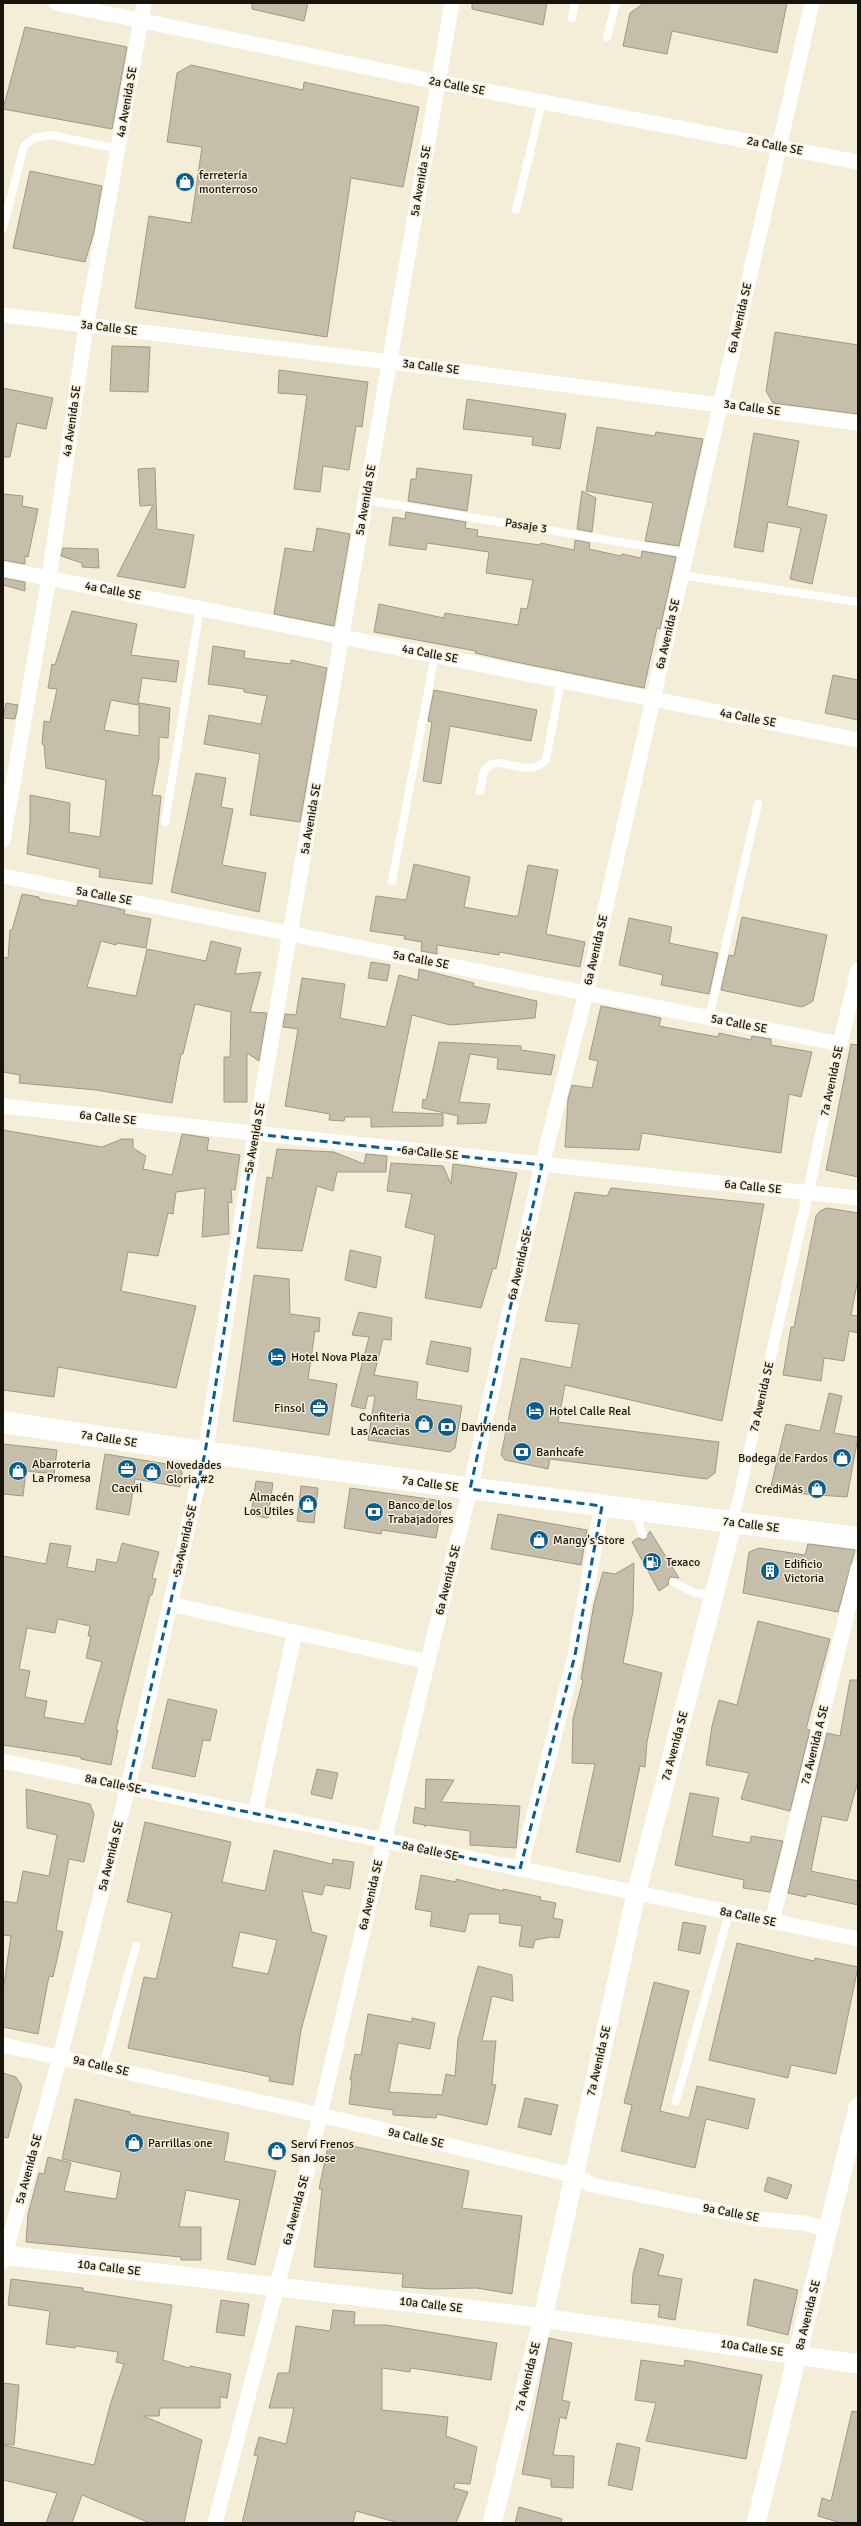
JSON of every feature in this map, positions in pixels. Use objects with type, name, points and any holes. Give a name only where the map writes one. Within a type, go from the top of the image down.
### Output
[{"type":"main road","name":"7a Calle SE","points":[[3,1422],[205,1453],[470,1489],[858,1538]]},
{"type":"street","name":"2a Calle SE","points":[[56,3],[438,82],[858,162]]},
{"type":"street","name":"4a Avenida SE","points":[[3,840],[49,578],[86,326],[142,21],[144,3]]},
{"type":"street","name":"5a Avenida SE","points":[[4,2258],[60,2057],[128,1787],[205,1453],[255,1134],[452,3]]},
{"type":"street","name":"6a Avenida SE","points":[[215,2523],[320,2115],[384,1841],[470,1489],[542,1165],[586,993],[812,3]]},
{"type":"street","name":"3a Calle SE","points":[[3,315],[390,362],[858,422]]},
{"type":"street","name":"4a Calle SE","points":[[3,569],[858,740]]},
{"type":"street","name":"5a Calle SE","points":[[3,876],[840,1044]]},
{"type":"street","name":"7a Avenida SE","points":[[492,2523],[543,2318],[636,1894],[733,1522],[808,1193],[840,1044],[858,970]]},
{"type":"street","name":"6a Calle SE","points":[[3,1106],[858,1198]]},
{"type":"street","points":[[520,1870],[575,1655],[602,1506]]},
{"type":"street","name":"7a Avenida A SE","points":[[772,1922],[858,1568]]},
{"type":"street","points":[[170,1604],[428,1662]]},
{"type":"street","points":[[255,1814],[295,1632]]},
{"type":"street","name":"8a Calle SE","points":[[3,1761],[520,1870],[858,1939]]},
{"type":"street","name":"9a Calle SE","points":[[3,2045],[320,2115],[574,2175],[592,2185],[759,2218],[804,2224],[829,2230]]},
{"type":"street","name":"8a Avenida SE","points":[[756,2523],[799,2355],[858,2106]]},
{"type":"street","name":"10a Calle SE","points":[[4,2258],[543,2318],[858,2364]]},
{"type":"lane","points":[[572,18],[575,3]]},
{"type":"lane","points":[[608,37],[616,3]]},
{"type":"lane","points":[[516,210],[542,102]]},
{"type":"lane","points":[[3,228],[24,146],[34,138],[51,135],[119,149]]},
{"type":"lane","name":"Pasaje 3","points":[[366,500],[686,553]]},
{"type":"lane","points":[[681,575],[858,602]]},
{"type":"lane","points":[[165,822],[200,608]]},
{"type":"lane","points":[[392,881],[435,655]]},
{"type":"lane","points":[[480,791],[484,772],[490,765],[500,762],[529,769],[539,768],[546,760],[561,680]]},
{"type":"lane","points":[[709,1018],[758,804]]},
{"type":"lane","points":[[638,1511],[638,1524],[643,1535]]},
{"type":"lane","points":[[673,1582],[695,1593],[714,1595]]},
{"type":"lane","points":[[676,2101],[729,1913]]},
{"type":"lane","points":[[103,2066],[136,1946]]},
{"type":"highlighted area","points":[[255,1134],[542,1165],[470,1489],[602,1506],[575,1655],[520,1869],[128,1787],[205,1453]]},
{"type":"building","points":[[252,3],[308,3],[304,21],[252,9]]},
{"type":"building","points":[[472,3],[547,3],[543,25],[472,9]]},
{"type":"building","points":[[644,3],[787,3],[777,53],[672,31],[667,54],[623,46],[630,13]]},
{"type":"building","points":[[25,27],[127,47],[112,129],[3,109]]},
{"type":"building","points":[[191,65],[303,90],[304,82],[419,107],[403,187],[351,178],[327,337],[135,308],[149,216],[191,223],[202,147],[167,142],[177,73]]},
{"type":"building","points":[[30,171],[102,186],[94,232],[85,262],[13,248]]},
{"type":"building","points":[[775,332],[858,345],[858,414],[773,403],[766,391]]},
{"type":"building","points":[[112,346],[150,347],[148,392],[110,391]]},
{"type":"building","points":[[279,370],[368,382],[362,427],[356,426],[349,470],[323,466],[320,492],[294,489],[307,395],[278,393]]},
{"type":"building","points":[[3,388],[53,398],[46,429],[17,423],[10,457],[3,457]]},
{"type":"building","points":[[467,399],[566,414],[560,449],[532,445],[533,437],[463,429]]},
{"type":"building","points":[[597,427],[655,436],[656,432],[703,439],[679,546],[645,541],[653,503],[586,491]]},
{"type":"building","points":[[754,433],[799,441],[787,506],[827,515],[812,584],[790,579],[801,528],[768,522],[763,552],[734,547]]},
{"type":"building","points":[[155,468],[157,529],[194,535],[185,588],[117,576],[153,505],[140,506],[138,469]]},
{"type":"building","points":[[417,468],[472,475],[467,511],[408,501],[411,479],[416,479]]},
{"type":"building","points":[[582,491],[596,498],[592,532],[577,529]]},
{"type":"building","points":[[3,494],[23,496],[22,506],[38,509],[28,557],[25,556],[25,564],[3,560]]},
{"type":"building","points":[[406,512],[466,522],[465,528],[478,530],[477,536],[540,545],[541,543],[574,550],[575,540],[590,543],[589,549],[621,556],[622,554],[641,558],[642,551],[676,557],[660,629],[657,628],[644,688],[511,661],[475,653],[476,651],[374,632],[379,604],[444,618],[445,613],[518,625],[521,608],[527,609],[533,580],[486,573],[489,552],[427,543],[426,550],[389,545],[393,517],[405,519]]},
{"type":"building","points":[[317,528],[350,534],[334,626],[274,614],[285,548],[313,552]]},
{"type":"building","points":[[63,548],[98,549],[99,568],[82,567],[82,563],[61,556]]},
{"type":"building","points":[[3,578],[25,582],[25,591],[3,585]]},
{"type":"building","points":[[72,611],[137,624],[131,655],[179,661],[176,682],[142,678],[138,705],[111,700],[104,730],[139,736],[139,703],[170,708],[168,738],[159,737],[159,758],[152,795],[161,796],[152,884],[99,877],[100,869],[27,854],[30,823],[30,795],[70,803],[69,832],[100,837],[106,780],[46,768],[44,745],[42,744],[44,721],[50,722],[57,689],[48,688],[52,664],[55,665]]},
{"type":"building","points":[[213,646],[245,651],[244,658],[291,664],[291,660],[327,668],[300,822],[250,815],[260,754],[204,744],[209,715],[261,724],[267,696],[244,692],[244,689],[208,684]]},
{"type":"building","points":[[833,675],[858,680],[858,720],[825,713]]},
{"type":"building","points":[[434,690],[537,710],[531,741],[450,726],[441,784],[423,781],[432,722],[428,721]]},
{"type":"building","points":[[6,703],[18,705],[15,719],[3,718]]},
{"type":"building","points":[[196,773],[226,778],[221,807],[233,809],[222,865],[266,873],[259,912],[171,892]]},
{"type":"building","points":[[414,864],[470,877],[464,907],[513,916],[518,916],[528,865],[558,870],[546,934],[585,942],[580,967],[499,952],[499,955],[437,945],[437,954],[421,951],[422,942],[404,939],[405,936],[370,931],[376,896],[406,900]]},
{"type":"building","points":[[22,894],[39,897],[39,899],[77,906],[78,900],[125,910],[124,914],[151,919],[146,948],[117,943],[116,945],[101,941],[87,987],[136,996],[147,949],[206,961],[211,941],[241,948],[235,974],[261,972],[250,1012],[267,1013],[259,1061],[247,1053],[247,1102],[224,1102],[224,1057],[230,1057],[231,1012],[195,1004],[183,1054],[181,1054],[172,1103],[96,1090],[19,1083],[20,1075],[3,1072],[3,957],[8,958],[10,930],[12,930]]},
{"type":"building","points":[[742,917],[827,935],[813,1001],[802,1007],[721,990],[729,955],[734,956]]},
{"type":"building","points":[[629,918],[672,927],[669,943],[718,953],[709,994],[661,985],[663,975],[619,965]]},
{"type":"building","points":[[371,962],[390,965],[387,981],[368,978]]},
{"type":"building","points":[[419,969],[474,983],[473,986],[537,1001],[535,1018],[450,1025],[412,1015],[392,1112],[443,1114],[443,1126],[371,1127],[371,1117],[345,1117],[344,1121],[329,1120],[330,1114],[285,1106],[298,1029],[283,1027],[285,1014],[296,1015],[302,978],[345,984],[340,1018],[386,1027],[399,975],[418,980]]},
{"type":"building","points":[[601,1006],[661,1018],[659,1026],[718,1037],[719,1033],[751,1040],[752,1036],[771,1039],[771,1045],[812,1052],[801,1097],[789,1094],[781,1153],[642,1133],[639,1150],[565,1147],[568,1099],[572,1085],[592,1088],[598,1061],[589,1059]]},
{"type":"building","points":[[439,1042],[521,1046],[521,1050],[555,1055],[551,1075],[497,1069],[498,1058],[470,1054],[459,1102],[490,1104],[486,1123],[457,1124],[458,1116],[422,1108],[423,1099],[426,1100]]},
{"type":"building","points":[[851,1044],[858,1045],[858,1177],[826,1170]]},
{"type":"building","points":[[3,1130],[102,1147],[122,1139],[133,1139],[133,1148],[146,1156],[143,1169],[172,1175],[182,1134],[209,1138],[207,1150],[240,1155],[235,1190],[231,1189],[232,1203],[228,1202],[229,1234],[202,1237],[205,1188],[176,1192],[173,1214],[168,1213],[158,1256],[128,1252],[121,1291],[196,1306],[176,1388],[58,1367],[54,1397],[3,1390]]},
{"type":"building","points":[[277,1149],[334,1152],[364,1164],[366,1154],[387,1156],[386,1172],[337,1172],[333,1191],[317,1186],[302,1251],[257,1248],[267,1177],[272,1178]]},
{"type":"building","points":[[391,1163],[443,1166],[451,1184],[453,1164],[517,1173],[496,1269],[493,1268],[481,1308],[425,1298],[435,1235],[405,1227],[412,1194],[387,1191]]},
{"type":"building","points":[[611,1188],[764,1204],[722,1421],[565,1385],[558,1422],[719,1442],[715,1473],[707,1479],[550,1459],[548,1469],[505,1460],[501,1455],[521,1358],[571,1368],[579,1324],[545,1321],[575,1192],[607,1196]]},
{"type":"building","points":[[827,1208],[858,1213],[858,1279],[851,1315],[858,1316],[858,1333],[849,1331],[844,1361],[824,1358],[821,1381],[783,1375],[791,1327],[794,1327],[816,1216],[820,1211]]},
{"type":"building","points":[[350,1250],[381,1257],[376,1288],[345,1280]]},
{"type":"building","name":"Hotel Nova Plaza","points":[[254,1275],[289,1279],[290,1314],[320,1318],[319,1332],[315,1331],[308,1379],[337,1384],[329,1435],[233,1421]]},
{"type":"building","points":[[359,1312],[392,1318],[391,1340],[383,1339],[374,1375],[418,1382],[416,1399],[462,1406],[455,1448],[450,1452],[368,1440],[375,1396],[368,1396],[365,1409],[351,1406],[369,1337],[352,1335]]},
{"type":"building","points":[[431,1341],[471,1348],[468,1372],[426,1364]]},
{"type":"building","points":[[829,1393],[842,1396],[834,1433],[858,1437],[847,1497],[804,1494],[771,1486],[786,1424],[820,1431]]},
{"type":"building","points":[[3,1444],[57,1450],[54,1474],[26,1471],[23,1496],[3,1494]]},
{"type":"building","points":[[105,1454],[179,1466],[182,1472],[180,1487],[135,1479],[129,1515],[96,1509]]},
{"type":"building","points":[[256,1481],[273,1483],[268,1518],[251,1515]]},
{"type":"building","name":"Almacén Los Utiles","points":[[301,1486],[318,1488],[314,1523],[297,1521]]},
{"type":"building","points":[[350,1488],[436,1500],[441,1510],[436,1538],[382,1530],[381,1534],[344,1528]]},
{"type":"building","name":"Mangy's Store","points":[[498,1514],[587,1530],[581,1565],[491,1549]]},
{"type":"building","name":"Texaco","points":[[650,1531],[679,1578],[670,1577],[668,1585],[659,1591],[632,1542],[638,1538],[645,1540]]},
{"type":"building","points":[[50,1543],[71,1546],[67,1567],[95,1572],[97,1559],[117,1563],[122,1543],[159,1552],[152,1578],[156,1579],[152,1595],[150,1595],[116,1730],[118,1730],[111,1765],[81,1759],[81,1757],[3,1745],[3,1556],[46,1564]],"holes":[[[58,1619],[90,1626],[88,1636],[91,1636],[86,1658],[102,1662],[84,1724],[44,1717],[47,1701],[25,1697],[30,1671],[19,1669],[27,1628],[55,1633]]]},
{"type":"building","points":[[808,1544],[855,1550],[838,1612],[743,1593],[749,1552],[759,1548],[805,1555]]},
{"type":"building","points":[[634,1563],[633,1611],[623,1663],[662,1673],[647,1742],[645,1767],[640,1766],[620,1862],[576,1852],[595,1764],[572,1763],[573,1719],[583,1680],[581,1679],[594,1604],[603,1572],[615,1574]]},
{"type":"building","points":[[758,1621],[830,1639],[806,1729],[810,1730],[790,1811],[741,1799],[749,1773],[706,1765],[712,1726],[719,1700],[737,1705]]},
{"type":"building","points":[[850,1680],[858,1680],[858,1781],[847,1821],[822,1816],[811,1871],[858,1881],[858,1905],[807,1894],[806,1897],[788,1893],[827,1733],[840,1736]]},
{"type":"building","points":[[168,1699],[217,1710],[210,1741],[203,1740],[195,1777],[152,1768]]},
{"type":"building","points":[[317,1769],[338,1773],[332,1799],[311,1794]]},
{"type":"building","points":[[426,1779],[454,1780],[441,1802],[520,1806],[516,1848],[470,1845],[470,1831],[426,1825],[425,1827],[425,1825],[413,1823],[415,1807],[425,1809]]},
{"type":"building","points":[[26,1789],[90,1804],[94,1814],[84,1862],[69,1859],[56,1930],[63,1932],[53,1977],[49,1976],[38,2034],[3,2027],[3,1991],[11,1936],[3,1935],[3,1901],[17,1903],[23,1871],[49,1876],[57,1835],[27,1828]]},
{"type":"building","points":[[690,1793],[719,1798],[712,1836],[750,1843],[751,1836],[783,1841],[770,1892],[743,1888],[744,1880],[675,1865]]},
{"type":"building","points":[[145,1822],[231,1842],[222,1882],[265,1891],[274,1850],[332,1864],[333,1859],[354,1862],[350,1889],[325,1885],[322,1895],[302,1891],[312,1932],[327,1936],[301,2030],[293,2085],[269,2081],[270,2077],[248,2072],[128,2048],[144,1977],[156,1979],[172,1913],[127,1902]],"holes":[[[240,1932],[277,1940],[268,1974],[232,1967]]]},
{"type":"building","points":[[421,1875],[456,1882],[456,1879],[503,1891],[503,1889],[541,1897],[540,1900],[556,1903],[553,1918],[563,1920],[559,1938],[551,1937],[535,1940],[533,1948],[519,1946],[522,1926],[499,1923],[500,1914],[469,1914],[465,1932],[430,1926],[432,1912],[415,1909]]},
{"type":"building","points":[[683,1922],[706,1926],[700,1954],[678,1950]]},
{"type":"building","points":[[737,1943],[814,1961],[815,1958],[858,1967],[836,2074],[791,2065],[788,2078],[709,2060]]},
{"type":"building","points":[[478,1966],[512,1975],[513,2001],[492,1996],[482,2041],[496,2041],[492,2084],[496,2085],[487,2125],[437,2114],[436,2118],[393,2115],[393,2110],[349,2104],[352,2080],[350,2080],[355,2054],[361,2055],[368,2014],[412,2022],[412,2018],[435,2023],[430,2049],[398,2043],[389,2092],[442,2095],[446,2074],[455,2076],[458,2039]]},
{"type":"building","points":[[654,1982],[689,1991],[660,2111],[689,2118],[697,2086],[755,2099],[748,2129],[706,2119],[695,2168],[621,2151],[632,2105],[624,2103]]},
{"type":"building","points":[[3,2073],[16,2077],[22,2086],[8,2138],[3,2137]]},
{"type":"building","points":[[525,2098],[558,2105],[551,2135],[518,2127]]},
{"type":"building","points":[[75,2099],[130,2112],[130,2114],[229,2133],[224,2161],[276,2171],[255,2265],[227,2259],[240,2200],[186,2190],[179,2227],[201,2227],[201,2260],[181,2260],[181,2257],[26,2242],[28,2214],[39,2173],[44,2174],[48,2157],[71,2163],[64,2191],[116,2199],[121,2172],[62,2159]]},
{"type":"building","points":[[329,2141],[469,2171],[462,2208],[522,2216],[512,2294],[476,2288],[432,2289],[402,2287],[403,2274],[314,2267],[322,2189],[319,2189]]},
{"type":"building","points":[[768,2177],[792,2185],[787,2199],[764,2191]]},
{"type":"building","points":[[640,2248],[664,2255],[658,2275],[682,2279],[675,2320],[658,2317],[660,2305],[631,2303],[633,2274]]},
{"type":"building","points":[[11,2279],[83,2288],[83,2291],[172,2305],[163,2360],[189,2368],[190,2366],[231,2374],[227,2398],[220,2397],[220,2408],[160,2408],[159,2416],[143,2416],[202,2440],[184,2523],[150,2523],[82,2495],[72,2523],[46,2523],[57,2493],[3,2480],[3,2445],[94,2465],[111,2402],[124,2364],[116,2362],[118,2352],[76,2346],[75,2348],[46,2344],[50,2311],[8,2305]]},
{"type":"building","points":[[754,2279],[798,2290],[788,2335],[747,2325]]},
{"type":"building","points":[[221,2300],[249,2304],[244,2336],[216,2332]]},
{"type":"building","points":[[333,2310],[355,2312],[354,2325],[386,2325],[497,2343],[491,2380],[411,2368],[410,2372],[382,2368],[382,2410],[448,2417],[446,2436],[477,2447],[470,2484],[455,2483],[454,2488],[468,2492],[456,2523],[399,2523],[356,2511],[353,2523],[242,2523],[258,2456],[254,2455],[259,2437],[286,2444],[294,2408],[269,2408],[278,2373],[289,2373],[296,2326],[330,2331]]},
{"type":"building","points":[[549,2338],[572,2343],[562,2400],[570,2402],[566,2419],[560,2417],[553,2455],[574,2456],[573,2488],[551,2487],[551,2479],[522,2474]]},
{"type":"building","points":[[641,2360],[684,2366],[685,2360],[762,2375],[746,2459],[646,2441],[656,2403],[635,2400]]},
{"type":"building","points":[[3,2383],[19,2385],[14,2445],[3,2444]]},
{"type":"building","points":[[852,2411],[858,2412],[858,2523],[841,2523],[818,2516],[822,2498],[831,2501]]},
{"type":"building","points":[[617,2443],[640,2448],[632,2490],[608,2485]]},
{"type":"building","points":[[519,2507],[562,2519],[561,2523],[515,2523]]},
{"type":"place","name":"ferretería monterroso","points":[[185,182]]},
{"type":"place","name":"Hotel Nova Plaza","points":[[277,1357]]},
{"type":"place","name":"Finsol","points":[[319,1408]]},
{"type":"place","name":"Hotel Calle Real","points":[[535,1411]]},
{"type":"place","name":"Confiteria Las Acacias","points":[[424,1424]]},
{"type":"place","name":"Davivienda","points":[[447,1427]]},
{"type":"place","name":"Banhcafe","points":[[522,1452]]},
{"type":"place","name":"Bodega de Fardos","points":[[842,1458]]},
{"type":"place","name":"Cacvil","points":[[127,1469]]},
{"type":"place","name":"Abarroteria La Promesa","points":[[18,1471]]},
{"type":"place","name":"Novedades Gloria #2","points":[[152,1472]]},
{"type":"place","name":"CrediMás","points":[[817,1489]]},
{"type":"place","name":"Almacén Los Utiles","points":[[308,1504]]},
{"type":"place","name":"Banco de los Trabajadores","points":[[374,1512]]},
{"type":"place","name":"Mangy's Store","points":[[539,1540]]},
{"type":"place","name":"Texaco","points":[[652,1562]]},
{"type":"place","name":"Edificio Victoria","points":[[770,1571]]},
{"type":"place","name":"Parrillas one","points":[[134,2143]]},
{"type":"place","name":"Serví Frenos San Jose","points":[[277,2151]]}]
